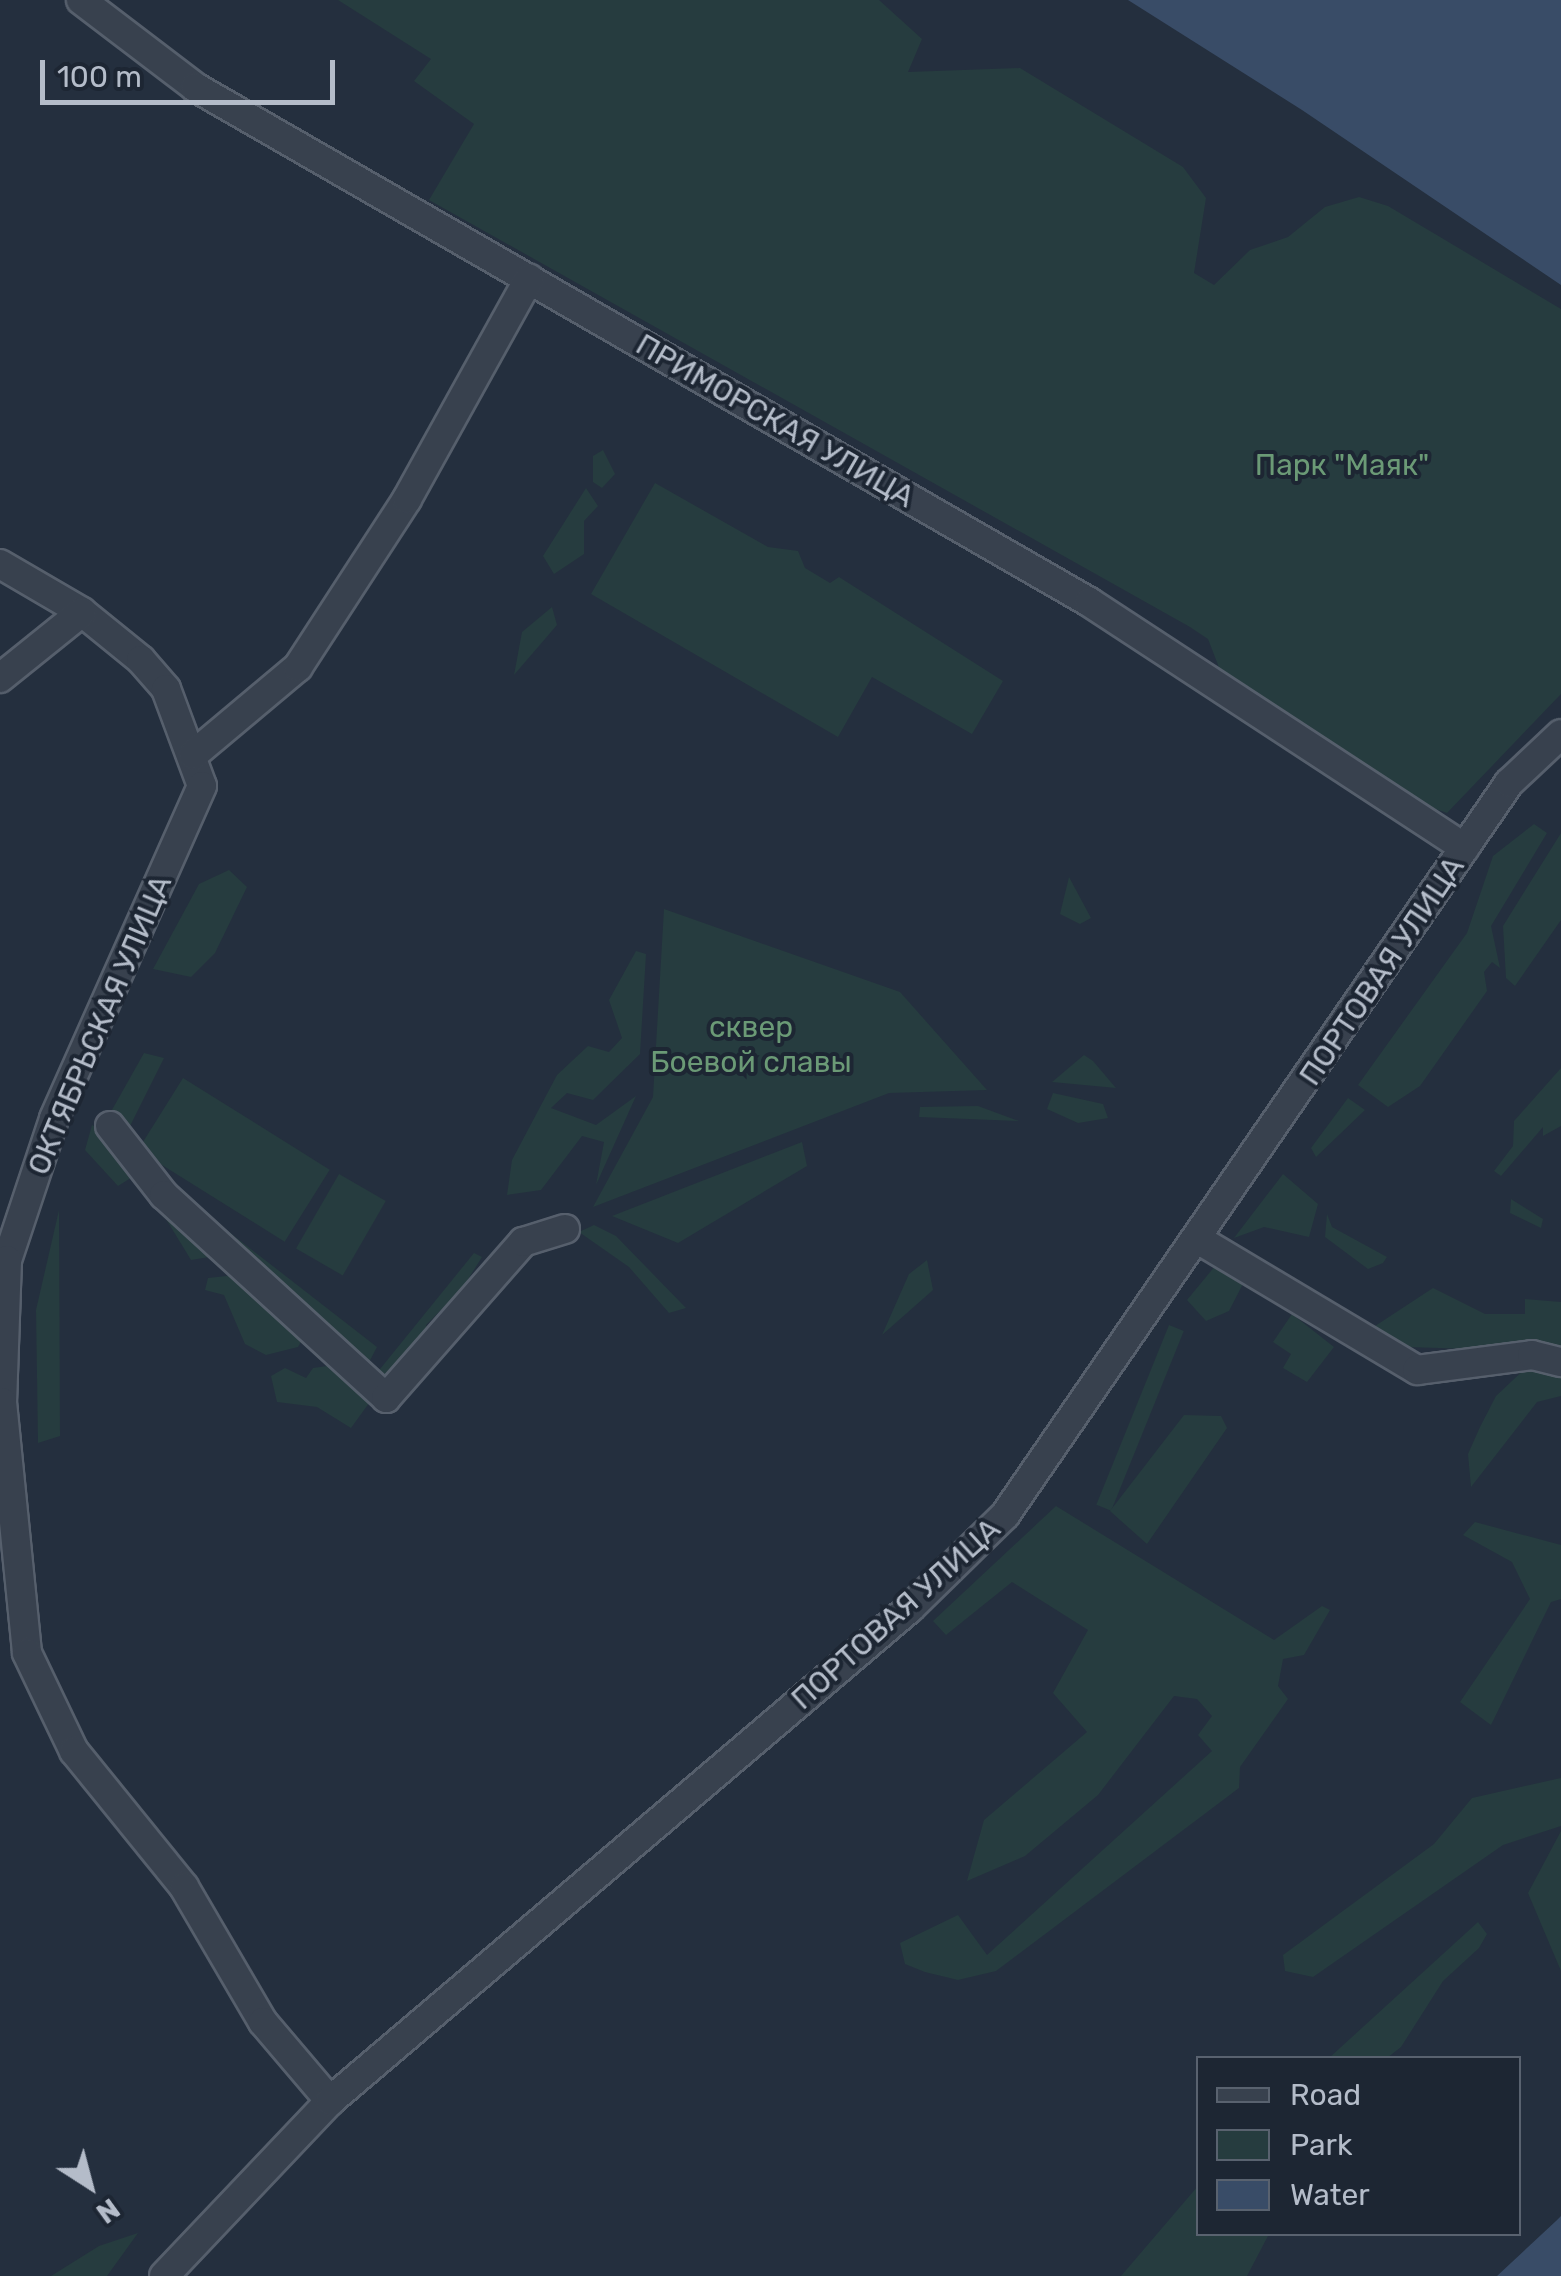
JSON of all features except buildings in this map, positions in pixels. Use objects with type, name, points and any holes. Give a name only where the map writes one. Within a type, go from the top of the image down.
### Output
[{"type":"street","name":"ПРИМОРСКАЯ УЛИЦА","points":[[81,0],[195,87],[1089,602],[1465,848]]},
{"type":"street","points":[[192,755],[298,667],[407,499],[529,279]]},
{"type":"street","name":"ОКТЯБРЬСКАЯ УЛИЦА","points":[[0,564],[82,612],[140,660],[166,688],[202,786],[54,1119],[8,1260],[2,1402],[17,1592],[27,1653],[74,1751],[184,1886],[263,2022],[330,2101]]},
{"type":"street","points":[[0,678],[82,612]]},
{"type":"street","name":"ПОРТОВАЯ УЛИЦА","points":[[164,2276],[330,2101],[934,1586],[1030,1484],[1509,782],[1561,734]]},
{"type":"street","points":[[110,1126],[164,1194],[386,1398],[523,1242],[564,1229]]},
{"type":"street","points":[[1199,1240],[1417,1370],[1532,1356],[1561,1362]]},
{"type":"green space","name":"Парк \"Маяк\"","points":[[338,0],[879,0],[922,39],[908,72],[1020,68],[1183,167],[1206,198],[1194,273],[1214,285],[1250,250],[1288,237],[1325,207],[1359,197],[1388,206],[1561,309],[1561,694],[1447,813],[1421,804],[1220,670],[1208,639],[1190,627],[429,200],[474,124],[414,81],[431,59]]},
{"type":"green space","points":[[603,450],[615,474],[602,488],[593,482],[593,456]]},
{"type":"green space","points":[[655,483],[768,547],[798,551],[805,568],[830,583],[839,577],[1003,681],[972,734],[872,677],[838,737],[591,594]]},
{"type":"green space","points":[[586,488],[598,506],[584,521],[584,554],[554,574],[543,556]]},
{"type":"green space","points":[[552,607],[557,625],[514,675],[522,632]]},
{"type":"green space","points":[[1534,824],[1547,833],[1491,926],[1500,968],[1492,962],[1484,972],[1487,991],[1420,1086],[1388,1107],[1358,1085],[1467,933],[1493,856]]},
{"type":"green space","points":[[1561,833],[1561,920],[1515,986],[1506,978],[1503,926]]},
{"type":"green space","points":[[229,870],[247,887],[215,953],[191,977],[153,969],[199,884]]},
{"type":"green space","points":[[1069,877],[1091,918],[1080,924],[1060,914]]},
{"type":"green space","name":"сквер Боевой славы","points":[[664,909],[900,992],[987,1090],[889,1093],[593,1207],[653,1097]]},
{"type":"green space","points":[[636,951],[646,954],[640,1054],[593,1100],[567,1093],[551,1108],[596,1125],[636,1096],[596,1185],[604,1142],[582,1136],[541,1190],[507,1195],[512,1160],[557,1075],[588,1046],[609,1052],[622,1038],[609,1000]]},
{"type":"green space","points":[[144,1053],[164,1058],[127,1132],[108,1117]]},
{"type":"green space","points":[[1084,1055],[1093,1061],[1116,1088],[1052,1082]]},
{"type":"green space","points":[[1561,1068],[1561,1126],[1543,1136],[1543,1127],[1501,1176],[1494,1171],[1513,1146],[1514,1121]]},
{"type":"green space","points":[[183,1078],[330,1170],[285,1242],[138,1150]]},
{"type":"green space","points":[[1053,1093],[1103,1104],[1108,1118],[1078,1123],[1047,1109]]},
{"type":"green space","points":[[1348,1098],[1365,1110],[1316,1157],[1311,1148]]},
{"type":"green space","points":[[978,1106],[1019,1121],[919,1117],[920,1107]]},
{"type":"green space","points":[[92,1125],[115,1137],[114,1157],[134,1176],[118,1186],[85,1150]]},
{"type":"green space","points":[[802,1142],[807,1166],[678,1243],[612,1216]]},
{"type":"green space","points":[[339,1174],[386,1201],[343,1275],[296,1248]]},
{"type":"green space","points":[[1283,1174],[1318,1204],[1309,1237],[1264,1227],[1234,1238]]},
{"type":"green space","points":[[184,1197],[377,1347],[366,1368]]},
{"type":"green space","points":[[1511,1199],[1543,1219],[1541,1228],[1510,1213]]},
{"type":"green space","points":[[158,1206],[221,1255],[191,1260]]},
{"type":"green space","points":[[59,1210],[60,1436],[38,1443],[36,1310]]},
{"type":"green space","points":[[1327,1214],[1332,1227],[1387,1257],[1383,1263],[1368,1269],[1325,1237]]},
{"type":"green space","points":[[594,1225],[616,1236],[686,1308],[669,1313],[629,1267],[579,1232]]},
{"type":"green space","points":[[474,1253],[482,1257],[462,1289],[426,1325],[432,1336],[384,1384],[376,1374]]},
{"type":"green space","points":[[927,1260],[933,1290],[882,1335],[909,1274]]},
{"type":"green space","points":[[1220,1260],[1246,1278],[1229,1311],[1206,1321],[1187,1300]]},
{"type":"green space","points":[[236,1275],[303,1338],[298,1347],[266,1355],[245,1344],[224,1295],[205,1290],[208,1278]]},
{"type":"green space","points":[[1433,1288],[1485,1314],[1525,1314],[1525,1299],[1561,1302],[1561,1352],[1407,1347],[1369,1330]]},
{"type":"green space","points":[[1292,1314],[1334,1347],[1307,1382],[1283,1368],[1291,1354],[1273,1342]]},
{"type":"green space","points":[[1169,1325],[1184,1331],[1111,1511],[1096,1505]]},
{"type":"green space","points":[[341,1364],[372,1399],[351,1428],[317,1407],[277,1402],[271,1376],[285,1368],[306,1378],[313,1368]]},
{"type":"green space","points":[[1530,1364],[1561,1369],[1561,1396],[1537,1402],[1471,1487],[1468,1454],[1480,1427],[1496,1396]]},
{"type":"green space","points":[[1184,1415],[1221,1416],[1227,1428],[1147,1544],[1110,1511]]},
{"type":"green space","points":[[1056,1506],[1274,1640],[1322,1606],[1330,1610],[1304,1655],[1283,1659],[1278,1686],[1288,1699],[1240,1767],[1239,1788],[996,1971],[958,1980],[925,1972],[905,1964],[900,1943],[958,1915],[987,1955],[1212,1751],[1198,1735],[1212,1716],[1197,1699],[1174,1696],[1098,1795],[1025,1856],[967,1881],[984,1820],[1087,1732],[1053,1693],[1088,1630],[1012,1582],[946,1635],[933,1621]]},
{"type":"green space","points":[[1475,1522],[1561,1545],[1561,1599],[1551,1602],[1491,1725],[1460,1702],[1530,1599],[1512,1562],[1463,1535]]},
{"type":"green space","points":[[1561,1778],[1561,1826],[1503,1845],[1313,1977],[1285,1971],[1283,1955],[1434,1844],[1472,1798]]},
{"type":"green space","points":[[1561,1831],[1561,1971],[1528,1893]]},
{"type":"green space","points":[[1478,1922],[1487,1934],[1479,1948],[1443,1981],[1401,2047],[1390,2056],[1331,2056]]},
{"type":"green space","points":[[1196,2188],[1196,2236],[1268,2236],[1247,2276],[1121,2276]]},
{"type":"green space","points":[[138,2233],[107,2276],[51,2276],[99,2246]]},
{"type":"water","points":[[1128,0],[1561,0],[1561,285],[1302,110]]},
{"type":"water","points":[[1561,2216],[1561,2276],[1497,2276],[1556,2221]]}]
